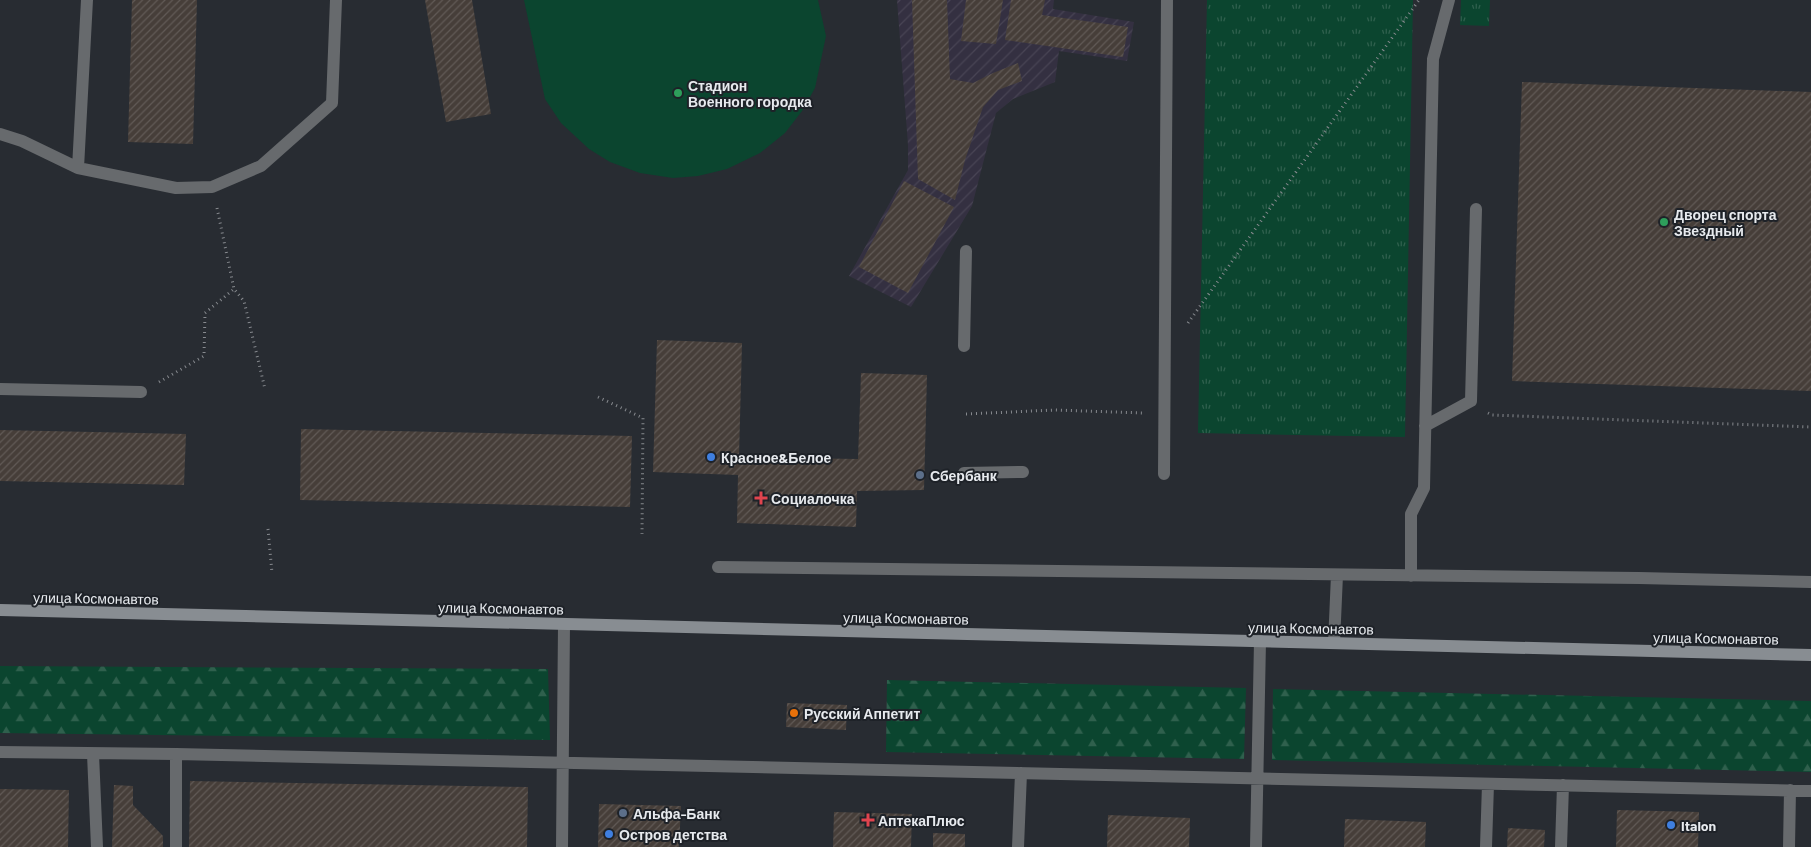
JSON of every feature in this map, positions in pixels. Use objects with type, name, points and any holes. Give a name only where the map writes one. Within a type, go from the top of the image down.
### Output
[{"type":"main road","name":"улица Космонавтов","points":[[0,610],[1811,655]]},
{"type":"lane","points":[[78,168],[87,0]]},
{"type":"lane","points":[[0,134],[22,141],[78,168],[176,188],[212,187],[261,166],[332,103],[336,0]]},
{"type":"lane","points":[[1164,474],[1166,0]]},
{"type":"lane","points":[[1411,576],[1411,514],[1424,488],[1433,59],[1449,0]]},
{"type":"lane","points":[[1426,426],[1471,401],[1476,210]]},
{"type":"lane","points":[[964,346],[966,251]]},
{"type":"lane","points":[[0,389],[141,392]]},
{"type":"lane","points":[[964,473],[1024,472]]},
{"type":"lane","points":[[718,567],[1639,578],[1811,582]]},
{"type":"lane","points":[[1334,643],[1337,575]]},
{"type":"lane","points":[[562,847],[564,624]]},
{"type":"lane","points":[[1256,847],[1260,642]]},
{"type":"lane","points":[[0,752],[176,754],[1811,791]]},
{"type":"lane","points":[[93,754],[97,847]]},
{"type":"lane","points":[[176,754],[176,847]]},
{"type":"lane","points":[[1018,847],[1021,774]]},
{"type":"lane","points":[[1486,847],[1488,784]]},
{"type":"lane","points":[[1561,847],[1563,785]]},
{"type":"lane","points":[[1789,847],[1790,790]]},
{"type":"path","points":[[1166,354],[1419,0]]},
{"type":"path","points":[[212,187],[234,289],[244,301],[265,389]]},
{"type":"path","points":[[141,392],[204,356],[205,313],[234,289]]},
{"type":"path","points":[[598,397],[643,418],[642,534]]},
{"type":"path","points":[[1471,401],[1492,415],[1811,427]]},
{"type":"path","points":[[966,414],[1055,410],[1165,413]]},
{"type":"path","points":[[268,529],[272,573]]},
{"type":"shaded area","points":[[897,0],[1054,0],[1053,9],[1134,22],[1127,61],[1059,51],[1055,82],[1013,99],[996,113],[972,206],[911,307],[849,276],[908,170],[908,145]]},
{"type":"green space","name":"Стадион Военного городка","points":[[524,0],[818,0],[826,36],[815,88],[802,111],[785,133],[760,153],[727,169],[698,176],[673,178],[640,173],[610,162],[589,149],[561,123],[545,99]]},
{"type":"green space","points":[[1207,0],[1413,0],[1405,437],[1198,433]]},
{"type":"green space","points":[[1461,0],[1490,0],[1489,26],[1460,25]]},
{"type":"green space","points":[[0,666],[548,669],[550,740],[0,733]]},
{"type":"green space","points":[[887,680],[1246,688],[1244,759],[886,752]]},
{"type":"green space","points":[[1273,689],[1811,701],[1811,772],[1272,760]]},
{"type":"building","points":[[132,0],[197,0],[193,144],[128,142]]},
{"type":"building","points":[[425,0],[472,0],[491,114],[446,122]]},
{"type":"building","points":[[912,0],[947,0],[950,79],[973,83],[1018,63],[1022,81],[998,90],[983,107],[965,160],[955,200],[918,179]]},
{"type":"building","points":[[966,0],[1003,0],[996,44],[961,41]]},
{"type":"building","points":[[1011,0],[1045,0],[1042,15],[1128,27],[1123,57],[1005,40]]},
{"type":"building","name":"Дворец спорта Звездный","points":[[1522,82],[1811,92],[1811,391],[1512,381]]},
{"type":"building","points":[[904,181],[954,207],[908,293],[859,267]]},
{"type":"building","points":[[657,340],[742,343],[739,457],[858,459],[861,373],[927,375],[924,490],[857,491],[856,527],[737,523],[738,475],[653,472]]},
{"type":"building","points":[[301,429],[632,436],[630,507],[300,500]]},
{"type":"building","points":[[0,430],[186,434],[184,485],[0,481]]},
{"type":"building","points":[[787,703],[847,705],[846,730],[786,727]]},
{"type":"building","points":[[190,781],[528,787],[527,847],[189,847]]},
{"type":"building","points":[[114,785],[133,786],[133,805],[163,836],[163,847],[112,847]]},
{"type":"building","points":[[0,789],[69,790],[68,847],[0,847]]},
{"type":"building","points":[[599,804],[681,806],[679,847],[598,847]]},
{"type":"building","points":[[1617,810],[1699,812],[1698,847],[1616,847]]},
{"type":"building","points":[[834,812],[912,814],[911,847],[833,847]]},
{"type":"building","points":[[1108,815],[1190,818],[1189,847],[1107,847]]},
{"type":"building","points":[[1345,819],[1426,822],[1425,847],[1344,847]]},
{"type":"building","points":[[1508,828],[1545,830],[1544,847],[1507,847]]},
{"type":"building","points":[[933,833],[965,834],[965,847],[933,847]]},
{"type":"place","name":"Стадион Военного городка","points":[[678,93]]},
{"type":"place","name":"Дворец спорта Звездный","points":[[1664,222]]},
{"type":"place","name":"Красное&Белое","points":[[711,457]]},
{"type":"place","name":"Сбербанк","points":[[920,475]]},
{"type":"place","name":"Социалочка","points":[[761,498]]},
{"type":"place","name":"Русский Аппетит","points":[[794,713]]},
{"type":"place","name":"Альфа-Банк","points":[[623,813]]},
{"type":"place","name":"АптекаПлюс","points":[[868,820]]},
{"type":"place","name":"Italon","points":[[1671,825]]},
{"type":"place","name":"Остров детства","points":[[609,834]]}]
